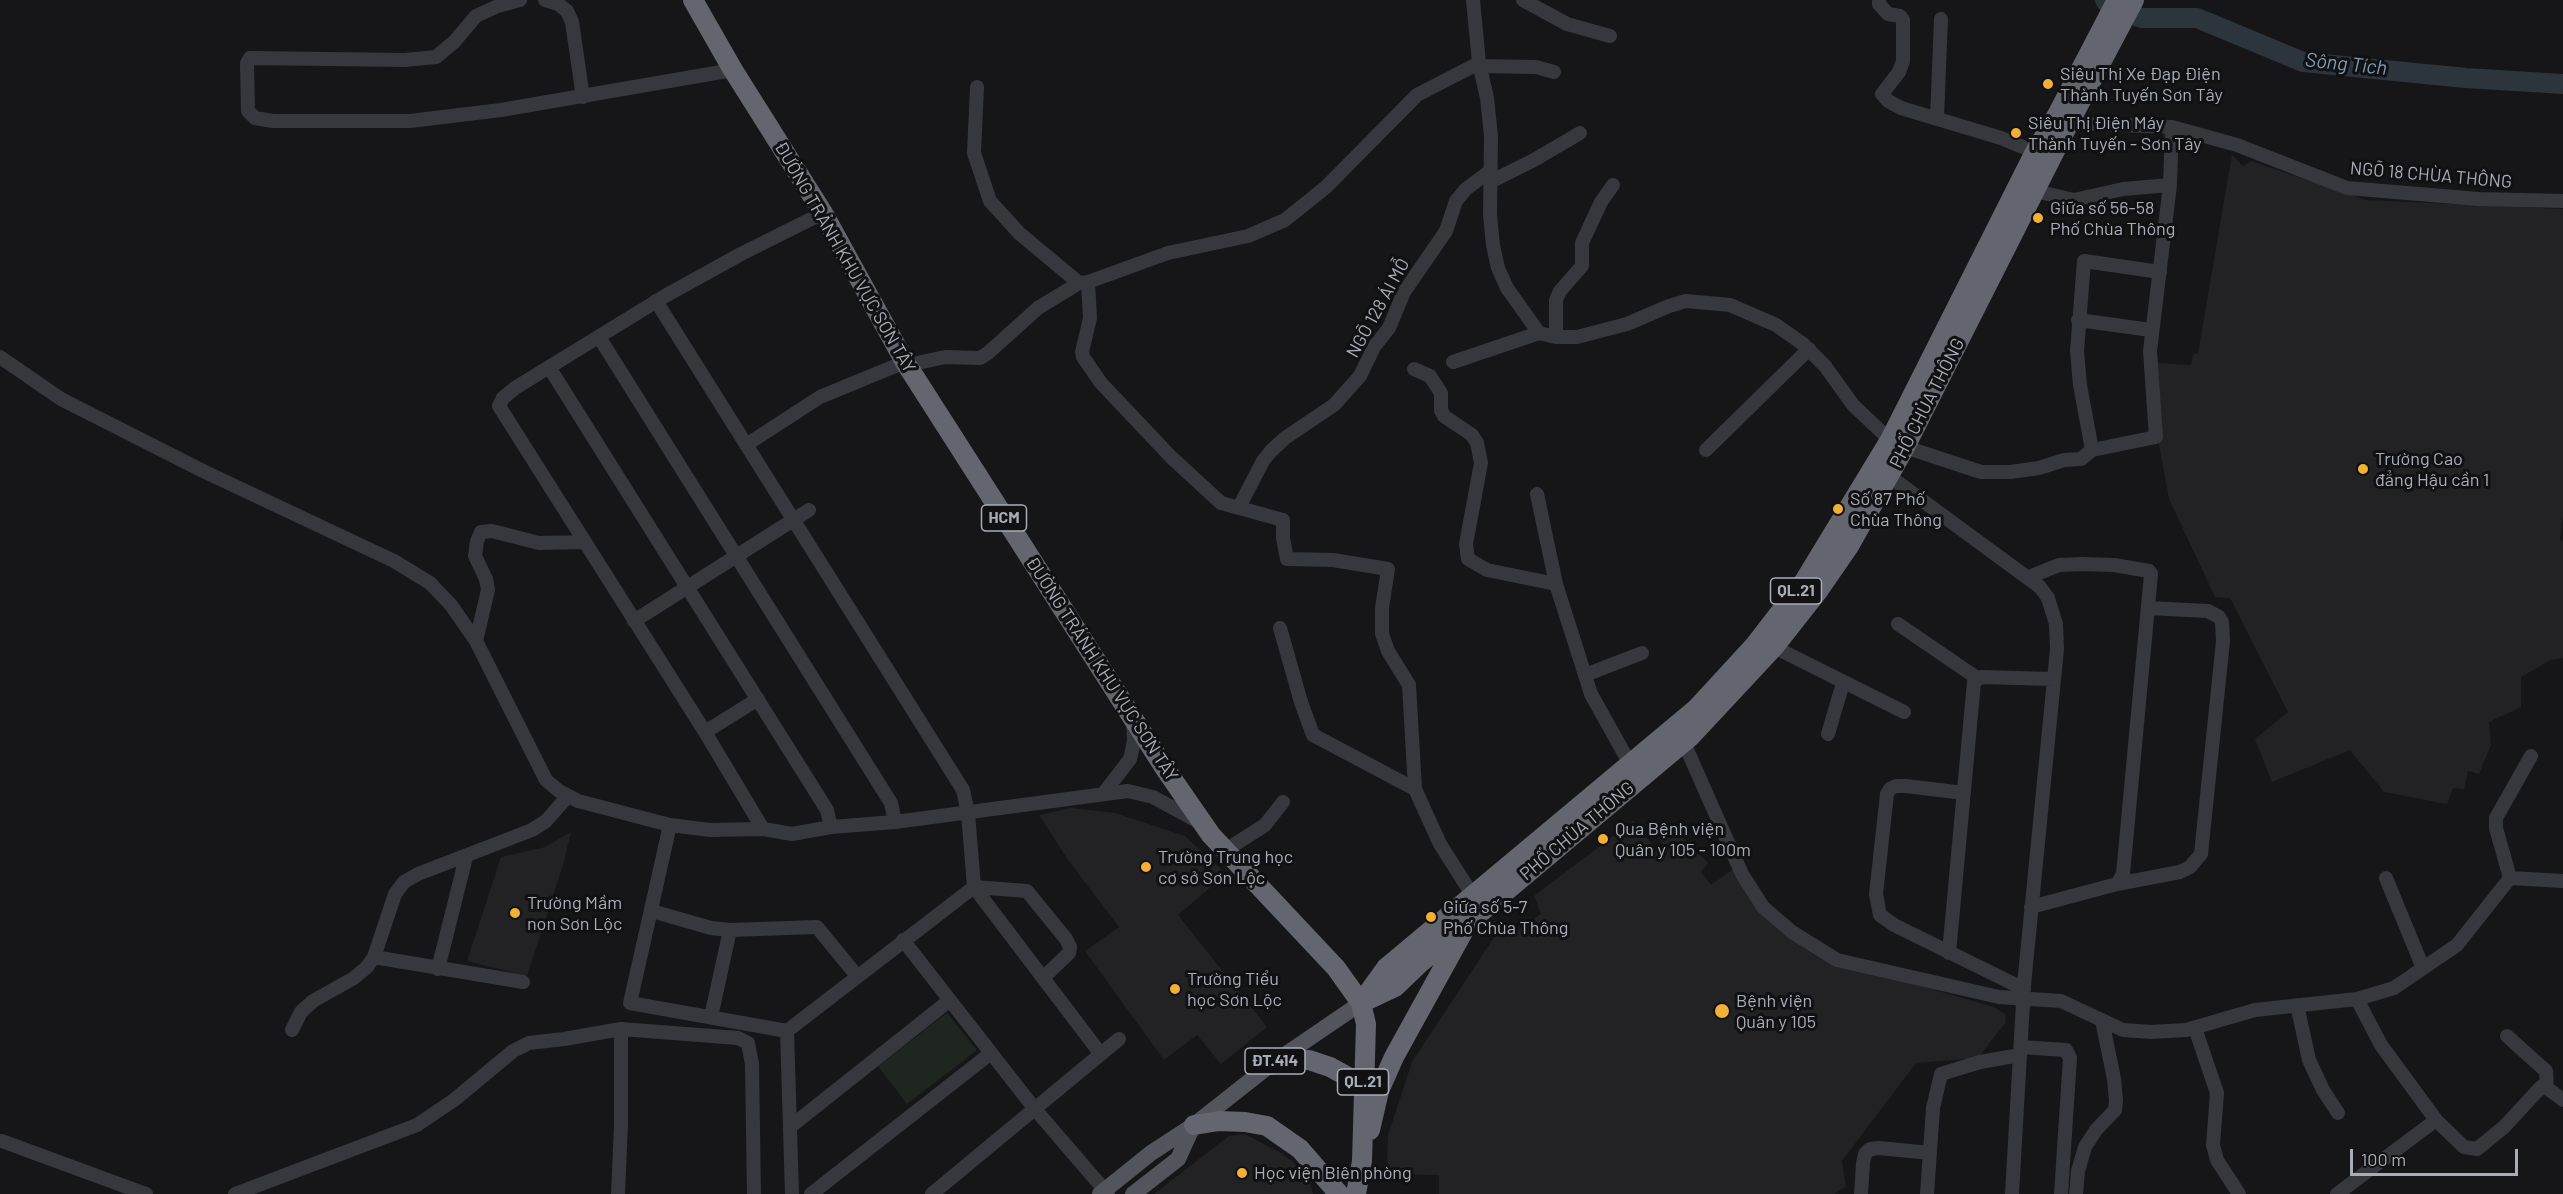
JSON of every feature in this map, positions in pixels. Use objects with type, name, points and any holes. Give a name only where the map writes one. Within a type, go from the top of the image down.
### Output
[{"type":"highway","name":"ĐƯỜNG TRÁNH KHU VỰC SƠN TÂY","points":[[693,0],[733,70],[823,213],[905,362],[1133,720],[1204,824],[1336,968],[1361,1003]]},
{"type":"highway","name":"PHỐ CHÙA THÔNG","points":[[2090,67],[2117,0]]},
{"type":"highway","name":"PHỐ CHÙA THÔNG","points":[[1361,1003],[1386,968],[1485,893],[1681,734],[1774,647],[1898,443],[2035,191],[2062,120],[2090,67],[2134,0]]},
{"type":"highway","name":"PHỐ CHÙA THÔNG","points":[[1361,1003],[1395,987],[1471,920],[1485,893],[1630,764],[1681,734],[1754,646],[1849,546],[1889,476],[1898,443],[2035,152],[2062,120]]},
{"type":"highway","points":[[1362,1161],[1379,1091],[1394,1057],[1471,920]]},
{"type":"highway","name":"QL.21","points":[[1361,1003],[1366,1024],[1362,1161],[1367,1194]]},
{"type":"highway","points":[[1270,1065],[1292,1060],[1309,1060],[1330,1067],[1350,1078],[1363,1090]]},
{"type":"highway","points":[[1194,1125],[1219,1120],[1267,1126],[1300,1149],[1339,1194]]},
{"type":"highway","name":"QL.21","points":[[1356,1194],[1362,1161]]},
{"type":"main road","name":"ĐT.414","points":[[1104,1193],[1151,1153],[1194,1125],[1270,1065],[1361,1003]]},
{"type":"main road","points":[[1133,1194],[1178,1159],[1194,1125]]},
{"type":"street","points":[[520,0],[498,6],[476,16],[454,42],[436,57],[405,60],[253,56],[247,63],[248,111],[255,118],[273,121],[410,121],[583,97],[733,70]]},
{"type":"street","points":[[545,0],[558,4],[567,11],[572,22],[583,97]]},
{"type":"street","points":[[1473,0],[1491,136],[1493,246],[1498,268],[1513,298],[1539,333]]},
{"type":"street","points":[[1523,0],[1567,24],[1610,36]]},
{"type":"street","points":[[1879,0],[1879,4],[1888,14],[1900,16],[1904,29],[1903,61],[1899,72],[1882,94],[1888,101],[1901,108],[2001,138],[2035,152]]},
{"type":"street","points":[[1937,118],[1941,19]]},
{"type":"street","points":[[746,445],[820,397],[905,362],[913,364],[945,357],[980,358],[1038,308],[1084,282],[1168,253],[1248,236],[1284,220],[1326,188],[1417,95],[1480,64],[1536,68],[1554,72]]},
{"type":"street","points":[[977,87],[974,153],[990,201],[1019,233],[1084,282],[1090,318],[1082,352],[1095,374],[1171,456],[1221,503],[1283,520],[1284,553],[1287,559],[1333,560],[1388,569],[1382,608],[1382,634],[1388,651],[1409,685],[1415,789],[1440,844],[1485,893]]},
{"type":"street","name":"NGÕ 18 CHÙA THÔNG","points":[[2062,120],[2172,127],[2237,145],[2347,188],[2479,199],[2563,201]]},
{"type":"street","points":[[1453,362],[1539,333],[1556,337],[1577,337],[1627,324],[1669,306],[1707,301],[1751,312],[1776,325],[1809,349],[1825,366],[1853,405],[1898,443],[1981,472],[2010,472],[2038,468],[2064,460],[2081,459],[2092,450],[2154,438],[2157,435],[2151,376],[2151,330],[2170,185],[2172,127]]},
{"type":"street","name":"NGÕ 128 ÁI MỖ","points":[[1239,507],[1263,461],[1271,451],[1284,438],[1334,405],[1360,376],[1374,347],[1389,328],[1404,292],[1446,231],[1456,201],[1466,189],[1490,176],[1534,160],[1580,133]]},
{"type":"street","points":[[1556,337],[1556,300],[1567,282],[1582,266],[1582,243],[1601,202],[1614,185]]},
{"type":"street","points":[[2035,191],[2074,200],[2123,189],[2170,185]]},
{"type":"street","points":[[763,830],[705,732],[499,406],[503,398],[515,388],[656,301],[741,254],[823,213]]},
{"type":"street","points":[[2092,450],[2080,385],[2078,320],[2084,261],[2160,272]]},
{"type":"street","points":[[656,301],[963,790],[968,813],[974,887],[1100,1053]]},
{"type":"street","points":[[2078,320],[2151,330]]},
{"type":"street","points":[[598,337],[891,803],[895,822]]},
{"type":"street","points":[[1706,450],[1809,349]]},
{"type":"street","points":[[0,357],[61,399],[203,471],[394,561],[430,583],[451,605],[476,641],[546,780],[578,801],[670,825],[710,830],[763,830],[792,834],[831,827],[968,813],[1116,790],[1141,793],[1204,824]]},
{"type":"street","points":[[549,367],[827,810],[831,827]]},
{"type":"street","points":[[1414,369],[1430,376],[1440,393],[1440,410],[1444,416],[1472,435],[1477,443],[1481,463],[1466,544],[1468,559],[1487,570],[1556,584]]},
{"type":"street","points":[[1889,476],[2029,577],[2048,598],[2056,624],[2054,679],[2024,993],[2012,1194]]},
{"type":"street","points":[[1537,494],[1556,584],[1591,694],[1630,764]]},
{"type":"street","points":[[634,621],[809,510]]},
{"type":"street","points":[[476,641],[488,590],[476,556],[477,541],[482,532],[492,531],[539,543],[585,542]]},
{"type":"street","points":[[2029,577],[2059,565],[2114,565],[2149,571],[2151,574],[2123,874],[2117,884]]},
{"type":"street","points":[[2031,907],[2117,884],[2180,872],[2190,867],[2201,854],[2223,641],[2222,622],[2219,617],[2208,611],[2148,608]]},
{"type":"street","points":[[1898,624],[1977,678],[2054,679]]},
{"type":"street","points":[[1281,628],[1301,702],[1313,735],[1415,789]]},
{"type":"street","points":[[1774,647],[1904,712]]},
{"type":"street","points":[[1585,675],[1642,653]]},
{"type":"street","points":[[1949,953],[1972,690],[1977,678]]},
{"type":"street","points":[[1828,734],[1843,683]]},
{"type":"street","points":[[705,732],[758,699]]},
{"type":"street","points":[[1104,793],[1130,759],[1134,741],[1133,720]]},
{"type":"street","points":[[1681,734],[1742,874],[1763,907],[1792,933],[1837,960],[1999,997],[2024,993]]},
{"type":"street","points":[[2510,878],[2496,828],[2496,818],[2531,756]]},
{"type":"street","points":[[1964,793],[1906,786],[1896,786],[1890,789],[1887,794],[1876,894],[1880,915],[1886,921],[2024,993],[2061,1001],[2123,1030],[2142,1032],[2186,1030],[2255,1010],[2357,999],[2394,988],[2457,945],[2510,878]]},
{"type":"street","points":[[292,1029],[301,1012],[313,1001],[354,978],[374,957],[388,910],[395,894],[404,882],[418,874],[532,830],[546,821],[568,796]]},
{"type":"street","points":[[1226,850],[1264,825],[1283,802]]},
{"type":"street","points":[[670,825],[630,1003],[787,1031],[974,887],[1027,891],[1066,939],[1070,947],[1069,953],[1044,977]]},
{"type":"street","points":[[438,969],[466,857]]},
{"type":"street","points":[[2386,878],[2423,968]]},
{"type":"street","points":[[2510,878],[2563,881]]},
{"type":"street","points":[[652,911],[711,928],[730,930],[817,927],[857,976]]},
{"type":"street","points":[[711,1017],[730,930]]},
{"type":"street","points":[[903,940],[1104,1193]]},
{"type":"street","points":[[374,957],[524,982]]},
{"type":"street","points":[[2357,999],[2381,1045],[2436,1120],[2464,1147],[2477,1149],[2504,1127],[2541,1087],[2547,1088],[2563,1100]]},
{"type":"street","points":[[790,1126],[950,1000]]},
{"type":"street","points":[[2297,1005],[2308,1060],[2338,1113]]},
{"type":"street","points":[[2076,1194],[2078,1171],[2085,1147],[2096,1130],[2115,1110],[2116,1089],[2102,1020]]},
{"type":"street","points":[[2195,1028],[2217,1093],[2213,1145],[2217,1160],[2239,1194]]},
{"type":"street","points":[[618,1194],[621,1029]]},
{"type":"street","points":[[235,1194],[417,1125],[454,1100],[513,1051],[529,1043],[621,1029],[738,1038],[748,1043],[752,1064],[754,1194]]},
{"type":"street","points":[[787,1031],[792,1194]]},
{"type":"street","points":[[2506,1036],[2546,1071],[2547,1088]]},
{"type":"street","points":[[932,1194],[1034,1107],[1119,1039]]},
{"type":"street","points":[[1927,1194],[1933,1108],[1941,1074],[2020,1051],[2066,1050],[2070,1058],[2061,1194]]},
{"type":"street","points":[[811,1194],[991,1053]]},
{"type":"street","points":[[2337,1194],[2436,1120]]},
{"type":"street","points":[[2,1141],[146,1194]]},
{"type":"street","points":[[1861,1194],[1863,1163],[1865,1154],[1870,1149],[1930,1153]]},
{"type":"shaded area","name":"Trường Cao đẳng Hậu cần 1","points":[[2232,155],[2243,166],[2251,161],[2366,200],[2563,209],[2563,515],[2560,539],[2563,541],[2563,658],[2551,660],[2521,677],[2521,707],[2489,722],[2491,745],[2479,774],[2468,771],[2464,789],[2453,788],[2447,804],[2384,792],[2350,750],[2272,782],[2255,739],[2288,712],[2230,598],[2215,597],[2169,499],[2158,439],[2155,363],[2191,365],[2193,354],[2198,353]]},
{"type":"shaded area","points":[[1071,808],[1115,813],[1185,836],[1226,874],[1178,915],[1267,1027],[1221,1064],[1197,1035],[1164,1060],[1085,951],[1119,927],[1068,860],[1039,815]]},
{"type":"shaded area","name":"Bệnh viện Quân y 105","points":[[1633,821],[1656,849],[1663,844],[1658,837],[1672,827],[1708,863],[1701,872],[1711,885],[1736,867],[1762,908],[1837,962],[1994,1007],[2005,1014],[2006,1022],[1978,1058],[1916,1063],[1842,1161],[1846,1187],[1834,1194],[1439,1194],[1439,1175],[1387,1174],[1388,1135],[1412,1062],[1502,925],[1513,934],[1541,914],[1534,896]]},
{"type":"shaded area","name":"Trường Mầm non Sơn Lộc","points":[[571,832],[563,865],[527,976],[467,961],[501,857],[545,847]]},
{"type":"shaded area","points":[[947,1013],[977,1050],[907,1104],[878,1066]]},
{"type":"shaded area","name":"Học viện Biên phòng","points":[[1245,1134],[1293,1162],[1310,1183],[1313,1194],[1154,1194],[1229,1136]]},
{"type":"waterway","name":"Sông Tích","points":[[2105,0],[2109,5],[2141,18],[2197,18],[2303,62],[2466,78],[2563,84]]},
{"type":"place","name":"Siêu Thị Xe Đạp Điện Thành Tuyến Sơn Tây","points":[[2048,84]]},
{"type":"place","name":"Siêu Thị Điện Máy Thành Tuyến - Sơn Tây","points":[[2016,133]]},
{"type":"place","name":"Giữa số 56-58 Phố Chùa Thông","points":[[2038,218]]},
{"type":"place","name":"Trường Cao đẳng Hậu cần 1","points":[[2363,469]]},
{"type":"place","name":"Số 87 Phố Chùa Thông","points":[[1838,509]]},
{"type":"place","name":"Qua Bệnh viện Quân y 105 - 100m","points":[[1603,839]]},
{"type":"place","name":"Trường Trung học cơ sở Sơn Lộc","points":[[1146,867]]},
{"type":"place","name":"Trường Mầm non Sơn Lộc","points":[[515,913]]},
{"type":"place","name":"Giữa số 5-7 Phố Chùa Thông","points":[[1431,917]]},
{"type":"place","name":"Trường Tiểu học Sơn Lộc","points":[[1175,989]]},
{"type":"place","name":"Bệnh viện Quân y 105","points":[[1722,1011]]},
{"type":"place","name":"Học viện Biên phòng","points":[[1242,1173]]}]
